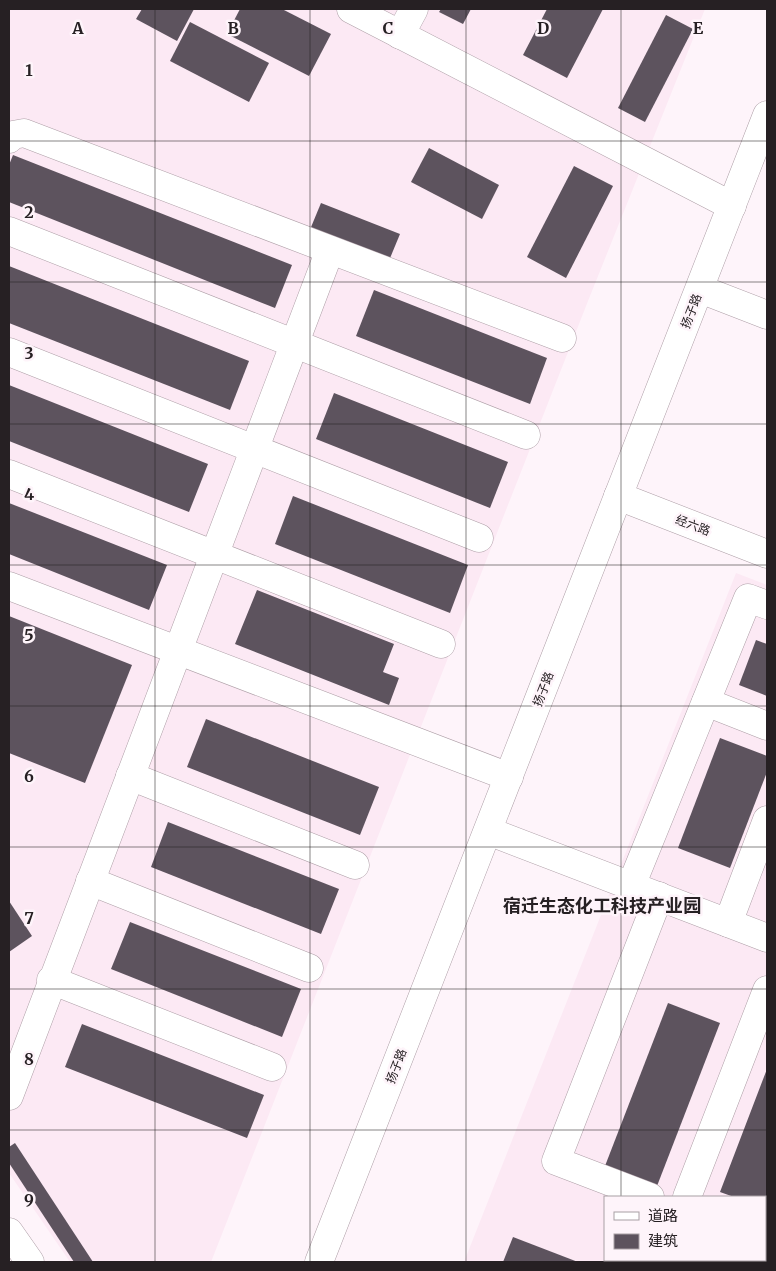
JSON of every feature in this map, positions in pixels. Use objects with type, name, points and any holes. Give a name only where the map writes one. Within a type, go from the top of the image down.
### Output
[{"type":"street","points":[[351,9],[732,206]]},
{"type":"street","points":[[400,35],[414,9]]},
{"type":"street","name":"扬子路","points":[[319,1262],[767,115]]},
{"type":"street","points":[[9,139],[13,135],[24,133],[562,338]]},
{"type":"street","points":[[9,231],[526,434]]},
{"type":"street","points":[[9,1096],[18,1037],[52,980],[330,250]]},
{"type":"street","points":[[700,290],[767,315]]},
{"type":"street","points":[[9,352],[479,538]]},
{"type":"street","points":[[9,474],[441,644]]},
{"type":"street","name":"经六路","points":[[618,496],[767,554]]},
{"type":"street","points":[[9,586],[509,777]]},
{"type":"street","points":[[631,886],[748,598],[767,606]]},
{"type":"street","points":[[706,702],[767,726]]},
{"type":"street","points":[[130,776],[355,865]]},
{"type":"street","points":[[728,923],[767,820]]},
{"type":"street","points":[[488,831],[767,938]]},
{"type":"street","points":[[90,881],[309,968]]},
{"type":"street","points":[[647,1196],[556,1161],[659,896]]},
{"type":"street","points":[[52,980],[272,1067]]},
{"type":"street","points":[[687,1196],[767,990]]},
{"type":"street","points":[[9,1232],[30,1262]]},
{"type":"shaded area","points":[[9,9],[705,9],[588,301],[211,1262],[70,1262],[9,1173]]},
{"type":"shaded area","points":[[736,573],[767,585],[767,1262],[464,1262]]},
{"type":"building","points":[[142,9],[194,9],[177,41],[136,19]]},
{"type":"building","points":[[240,9],[282,9],[331,34],[309,76],[227,34]]},
{"type":"building","points":[[441,9],[471,9],[463,24],[439,12]]},
{"type":"building","points":[[547,9],[603,9],[567,78],[523,55]]},
{"type":"building","points":[[666,15],[693,29],[645,122],[618,108]]},
{"type":"building","points":[[190,22],[269,63],[249,102],[170,61]]},
{"type":"building","points":[[429,148],[499,185],[482,219],[411,182]]},
{"type":"building","points":[[13,155],[292,265],[275,308],[9,202],[9,165]]},
{"type":"building","points":[[574,166],[613,186],[566,278],[527,257]]},
{"type":"building","points":[[321,203],[400,234],[388,263],[309,232]]},
{"type":"building","points":[[9,266],[249,361],[230,410],[9,323]]},
{"type":"building","points":[[374,290],[547,358],[530,404],[356,336]]},
{"type":"building","points":[[9,385],[208,464],[189,512],[9,441]]},
{"type":"building","points":[[334,393],[508,462],[490,508],[316,439]]},
{"type":"building","points":[[293,496],[468,565],[450,613],[275,544]]},
{"type":"building","points":[[9,503],[167,565],[149,610],[9,554]]},
{"type":"building","points":[[257,590],[394,644],[383,672],[399,678],[389,705],[235,644]]},
{"type":"building","points":[[9,616],[132,665],[85,783],[9,753]]},
{"type":"building","points":[[756,640],[767,644],[767,696],[739,685]]},
{"type":"building","points":[[206,719],[379,787],[360,835],[187,767]]},
{"type":"building","points":[[720,738],[767,756],[767,772],[730,868],[678,848]]},
{"type":"building","points":[[168,822],[339,889],[321,934],[151,867]]},
{"type":"building","points":[[9,901],[32,936],[9,952]]},
{"type":"building","points":[[130,922],[301,989],[282,1037],[111,969]]},
{"type":"building","points":[[668,1003],[720,1023],[657,1186],[605,1166]]},
{"type":"building","points":[[82,1024],[264,1095],[247,1138],[65,1067]]},
{"type":"building","points":[[767,1069],[767,1210],[766,1196],[731,1196],[720,1192]]},
{"type":"building","points":[[15,1143],[93,1262],[74,1262],[9,1163],[9,1147]]},
{"type":"building","points":[[513,1237],[578,1262],[503,1262]]},
{"type":"district","name":"宿迁生态化工科技产业园","points":[[602,905]]}]
